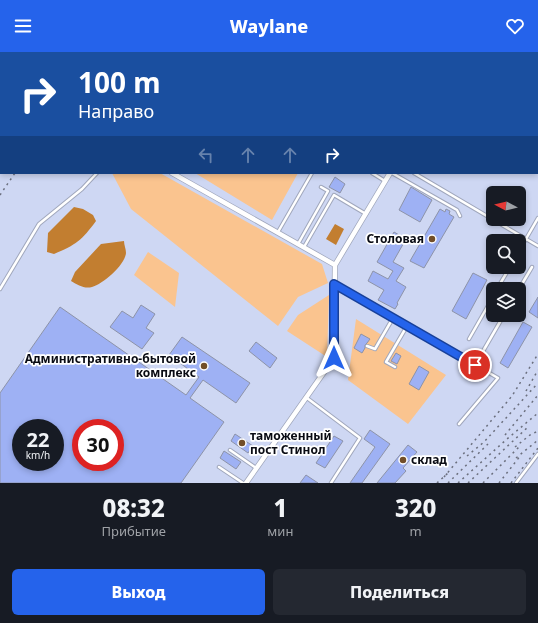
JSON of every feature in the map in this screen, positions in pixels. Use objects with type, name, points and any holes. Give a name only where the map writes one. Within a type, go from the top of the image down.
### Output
[{"type":"street","points":[[174,174],[334,265]]},
{"type":"street","points":[[246,483],[334,358],[334,265],[390,174]]},
{"type":"lane","points":[[0,289],[39,224],[82,189],[96,174]]},
{"type":"lane","points":[[277,233],[311,174]]},
{"type":"lane","points":[[374,174],[386,181]]},
{"type":"lane","points":[[393,174],[457,210],[460,216]]},
{"type":"lane","points":[[416,174],[518,234]]},
{"type":"lane","points":[[298,244],[328,191],[321,187]]},
{"type":"lane","points":[[304,248],[334,194],[366,214]]},
{"type":"lane","points":[[538,218],[526,239],[538,246]]},
{"type":"lane","points":[[523,282],[532,267]]},
{"type":"lane","points":[[334,284],[498,378],[459,424]]},
{"type":"lane","points":[[469,340],[486,310]]},
{"type":"lane","points":[[368,346],[375,350],[393,318]]},
{"type":"lane","points":[[475,365],[500,322]]},
{"type":"lane","points":[[394,368],[386,362],[407,326]]},
{"type":"lane","points":[[306,397],[360,438],[331,483]]},
{"type":"lane","points":[[230,450],[256,468]]},
{"type":"lane","points":[[516,483],[538,454]]},
{"type":"lane","points":[[219,467],[243,483]]},
{"type":"shaded area","points":[[0,174],[538,174],[538,483],[0,483]]},
{"type":"shaded area","points":[[113,174],[162,174],[322,264],[328,283],[298,297],[278,326],[131,209]]},
{"type":"shaded area","points":[[197,174],[297,174],[272,220]]},
{"type":"shaded area","points":[[74,207],[83,209],[93,215],[96,221],[87,233],[73,245],[54,254],[47,252],[48,233]]},
{"type":"shaded area","points":[[335,224],[344,229],[336,245],[326,239]]},
{"type":"shaded area","points":[[124,241],[126,253],[125,258],[118,268],[102,282],[92,287],[86,287],[71,281],[75,272],[101,244]]},
{"type":"shaded area","points":[[148,252],[179,273],[175,307],[134,275]]},
{"type":"shaded area","points":[[329,295],[327,357],[287,331],[298,315]]},
{"type":"shaded area","points":[[356,319],[446,375],[408,424],[348,380]]},
{"type":"building","points":[[335,177],[345,184],[340,193],[329,187]]},
{"type":"building","points":[[411,187],[432,200],[420,222],[399,210]]},
{"type":"building","name":"Столовая","points":[[440,209],[445,212],[446,209],[450,211],[449,214],[454,217],[424,268],[410,261]]},
{"type":"building","points":[[394,232],[406,239],[393,262],[404,268],[396,281],[406,287],[395,309],[378,300],[384,290],[368,281],[373,271],[388,279],[393,271],[377,262]]},
{"type":"building","points":[[473,273],[487,280],[466,319],[452,311]]},
{"type":"building","points":[[538,297],[538,318],[529,312]]},
{"type":"building","points":[[141,305],[155,314],[146,328],[154,333],[142,349],[110,327],[122,311],[133,318]]},
{"type":"building","points":[[60,307],[186,395],[199,377],[169,355],[182,337],[250,383],[236,403],[203,380],[190,398],[224,422],[181,483],[0,483],[0,393]]},
{"type":"building","points":[[523,322],[532,327],[508,368],[500,363]]},
{"type":"building","points":[[361,334],[370,339],[365,345],[362,353],[354,348]]},
{"type":"building","points":[[256,342],[277,358],[270,368],[249,351]]},
{"type":"building","points":[[396,353],[401,356],[397,364],[391,361]]},
{"type":"building","points":[[419,366],[429,372],[419,390],[409,384]]},
{"type":"building","points":[[370,430],[390,444],[362,483],[350,483],[375,447],[364,439]]},
{"type":"building","name":"таможенный пост Стинол","points":[[235,434],[253,446],[248,453],[231,441]]},
{"type":"building","points":[[334,436],[343,441],[325,468],[316,463]]},
{"type":"building","name":"склад","points":[[408,445],[417,452],[403,468],[406,471],[395,483],[377,483]]},
{"type":"building","points":[[224,451],[241,462],[236,469],[220,458]]},
{"type":"building","points":[[306,475],[318,483],[300,483]]},
{"type":"railway","points":[[0,195],[14,174]]},
{"type":"railway","points":[[444,477],[512,396],[538,354]]},
{"type":"railway","points":[[526,391],[538,370]]},
{"type":"railway","points":[[467,456],[484,442],[538,383]]},
{"type":"railway","points":[[505,435],[538,395]]},
{"type":"railway","points":[[458,483],[538,413]]},
{"type":"railway","points":[[468,483],[528,427]]},
{"type":"railway","points":[[515,447],[530,435],[538,431]]},
{"type":"railway","points":[[516,458],[538,440]]},
{"type":"railway","points":[[448,483],[488,444]]},
{"type":"railway","points":[[483,483],[521,445]]},
{"type":"railway","points":[[511,483],[538,448]]},
{"type":"railway","points":[[499,483],[521,455]]},
{"type":"railway","points":[[437,483],[448,473]]},
{"type":"place","name":"Столовая","points":[[432,239]]},
{"type":"place","name":"Административно-бытовой комплекс","points":[[204,366]]},
{"type":"place","name":"таможенный пост Стинол","points":[[242,443]]},
{"type":"place","name":"склад","points":[[403,460]]},
{"type":"route","points":[[334,358],[334,284],[475,365]]}]
